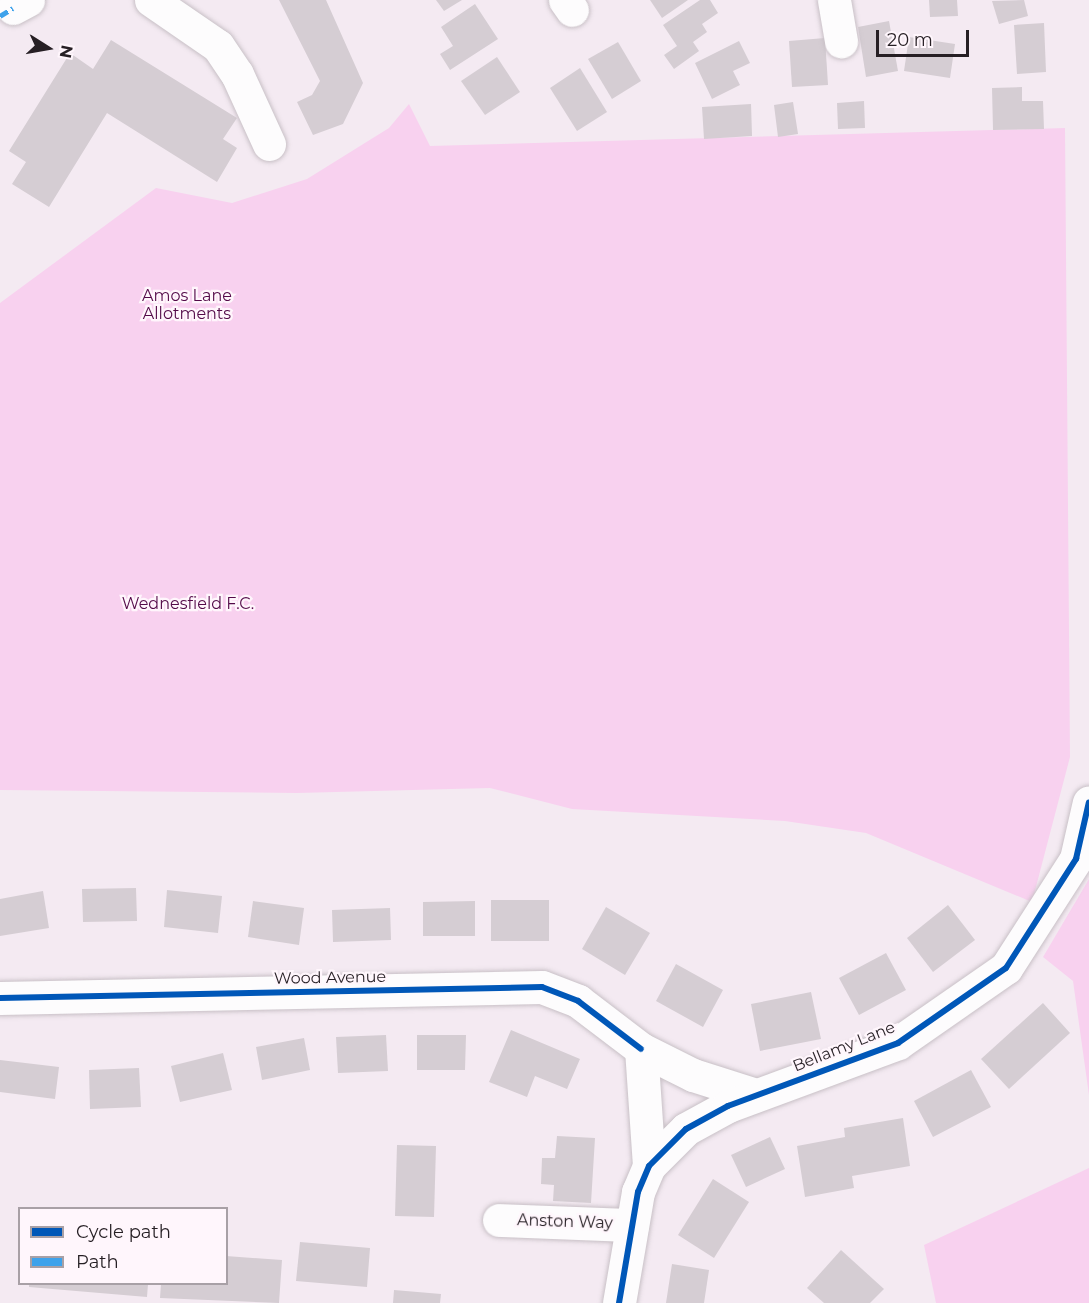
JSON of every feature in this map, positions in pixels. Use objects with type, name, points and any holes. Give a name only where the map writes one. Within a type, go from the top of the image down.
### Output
[{"type":"street","points":[[152,0],[218,46],[237,74],[269,144]]},
{"type":"street","points":[[834,0],[841,41]]},
{"type":"street","name":"Bellamy Lane","points":[[619,1303],[638,1192],[649,1166],[686,1129],[728,1106],[898,1043],[1006,968],[1076,859],[1089,802]]},
{"type":"street","name":"Wood Avenue","points":[[0,999],[542,987],[578,1001],[641,1049],[693,1075],[756,1095]]},
{"type":"street","points":[[641,1049],[649,1166]]},
{"type":"street","name":"Anston Way","points":[[499,1220],[632,1225]]},
{"type":"green space","points":[[409,104],[430,146],[1065,128],[1070,757],[1032,902],[866,833],[785,821],[572,809],[490,788],[297,793],[0,790],[0,303],[156,188],[232,203],[307,179],[389,128]]},
{"type":"green space","points":[[1089,879],[1089,1095],[1073,981],[1043,957]]},
{"type":"green space","points":[[1089,1168],[1089,1303],[936,1303],[924,1245]]},
{"type":"building","points":[[279,0],[326,0],[363,83],[343,124],[313,135],[297,102],[312,95],[320,81]]},
{"type":"building","points":[[436,0],[462,0],[444,11]]},
{"type":"building","points":[[650,0],[688,0],[662,18]]},
{"type":"building","points":[[700,0],[710,0],[718,13],[702,24],[707,32],[693,42],[699,51],[674,69],[664,55],[677,46],[663,25]]},
{"type":"building","points":[[929,0],[957,0],[958,16],[930,17]]},
{"type":"building","points":[[1024,0],[1028,16],[999,24],[992,1]]},
{"type":"building","points":[[475,4],[498,39],[450,70],[440,54],[453,46],[441,27]]},
{"type":"building","points":[[889,21],[898,71],[866,77],[858,27]]},
{"type":"building","points":[[1044,23],[1046,72],[1017,74],[1014,25]]},
{"type":"building","points":[[909,37],[955,44],[950,78],[904,71]]},
{"type":"building","points":[[825,38],[828,85],[792,87],[789,41]]},
{"type":"building","points":[[111,40],[237,118],[223,139],[237,148],[217,182],[107,113],[49,207],[12,184],[26,162],[9,151],[70,53],[93,69]]},
{"type":"building","points":[[739,41],[750,63],[733,71],[740,85],[712,99],[695,63]]},
{"type":"building","points":[[618,42],[641,81],[612,99],[588,59]]},
{"type":"building","points":[[497,57],[520,92],[485,115],[461,81]]},
{"type":"building","points":[[580,68],[607,112],[577,131],[550,88]]},
{"type":"building","points":[[1022,87],[1022,101],[1043,101],[1044,129],[993,130],[992,88]]},
{"type":"building","points":[[864,101],[865,128],[838,129],[837,103]]},
{"type":"building","points":[[793,102],[798,134],[778,137],[774,105]]},
{"type":"building","points":[[751,104],[752,136],[704,139],[702,107]]},
{"type":"building","points":[[136,888],[137,921],[83,922],[82,889]]},
{"type":"building","points":[[167,890],[222,896],[218,933],[164,927]]},
{"type":"building","points":[[43,891],[49,928],[0,936],[0,899]]},
{"type":"building","points":[[491,900],[549,900],[549,941],[491,941]]},
{"type":"building","points":[[253,901],[304,908],[299,945],[248,937]]},
{"type":"building","points":[[475,901],[475,936],[423,936],[423,902]]},
{"type":"building","points":[[948,905],[975,940],[933,972],[907,938]]},
{"type":"building","points":[[606,907],[650,933],[625,975],[582,949]]},
{"type":"building","points":[[390,908],[391,940],[333,942],[332,910]]},
{"type":"building","points":[[886,953],[906,990],[859,1015],[839,978]]},
{"type":"building","points":[[676,964],[723,990],[703,1027],[656,1001]]},
{"type":"building","points":[[811,992],[821,1039],[760,1051],[751,1004]]},
{"type":"building","points":[[1043,1003],[1070,1033],[1009,1089],[981,1059]]},
{"type":"building","points":[[511,1030],[580,1059],[567,1089],[535,1076],[527,1097],[489,1082]]},
{"type":"building","points":[[386,1035],[388,1071],[338,1073],[336,1037]]},
{"type":"building","points":[[417,1035],[466,1035],[465,1070],[417,1070]]},
{"type":"building","points":[[304,1038],[310,1070],[262,1080],[256,1047]]},
{"type":"building","points":[[223,1053],[232,1090],[180,1102],[171,1066]]},
{"type":"building","points":[[0,1060],[59,1067],[55,1099],[0,1092]]},
{"type":"building","points":[[139,1068],[141,1107],[90,1109],[89,1070]]},
{"type":"building","points":[[971,1070],[991,1107],[933,1137],[914,1101]]},
{"type":"building","points":[[903,1118],[910,1166],[852,1176],[854,1188],[805,1197],[797,1146],[845,1137],[844,1128]]},
{"type":"building","points":[[557,1136],[595,1138],[591,1203],[553,1201],[554,1185],[541,1184],[542,1158],[555,1158]]},
{"type":"building","points":[[770,1137],[785,1169],[746,1187],[731,1155]]},
{"type":"building","points":[[397,1145],[436,1146],[434,1217],[395,1216]]},
{"type":"building","points":[[713,1179],[749,1202],[714,1258],[678,1235]]},
{"type":"building","points":[[300,1242],[370,1248],[367,1287],[296,1281]]},
{"type":"building","points":[[841,1250],[884,1289],[870,1303],[824,1303],[807,1288]]},
{"type":"building","points":[[228,1256],[282,1260],[279,1303],[160,1298],[161,1285],[228,1285]]},
{"type":"building","points":[[672,1264],[709,1270],[704,1303],[666,1303]]},
{"type":"building","points":[[29,1285],[148,1285],[147,1297],[29,1287]]},
{"type":"building","points":[[394,1290],[441,1294],[440,1303],[393,1303]]},
{"type":"marked path","points":[[0,16],[13,8]]},
{"type":"cycle path","points":[[619,1303],[638,1192],[649,1166],[686,1129],[728,1106],[898,1043],[1006,968],[1076,859],[1089,802]]},
{"type":"cycle path","points":[[0,998],[542,987],[578,1001],[641,1049]]},
{"type":"park label","name":"Amos Lane Allotments","points":[[187,305]]},
{"type":"park label","name":"Wednesfield F.C.","points":[[188,604]]}]
